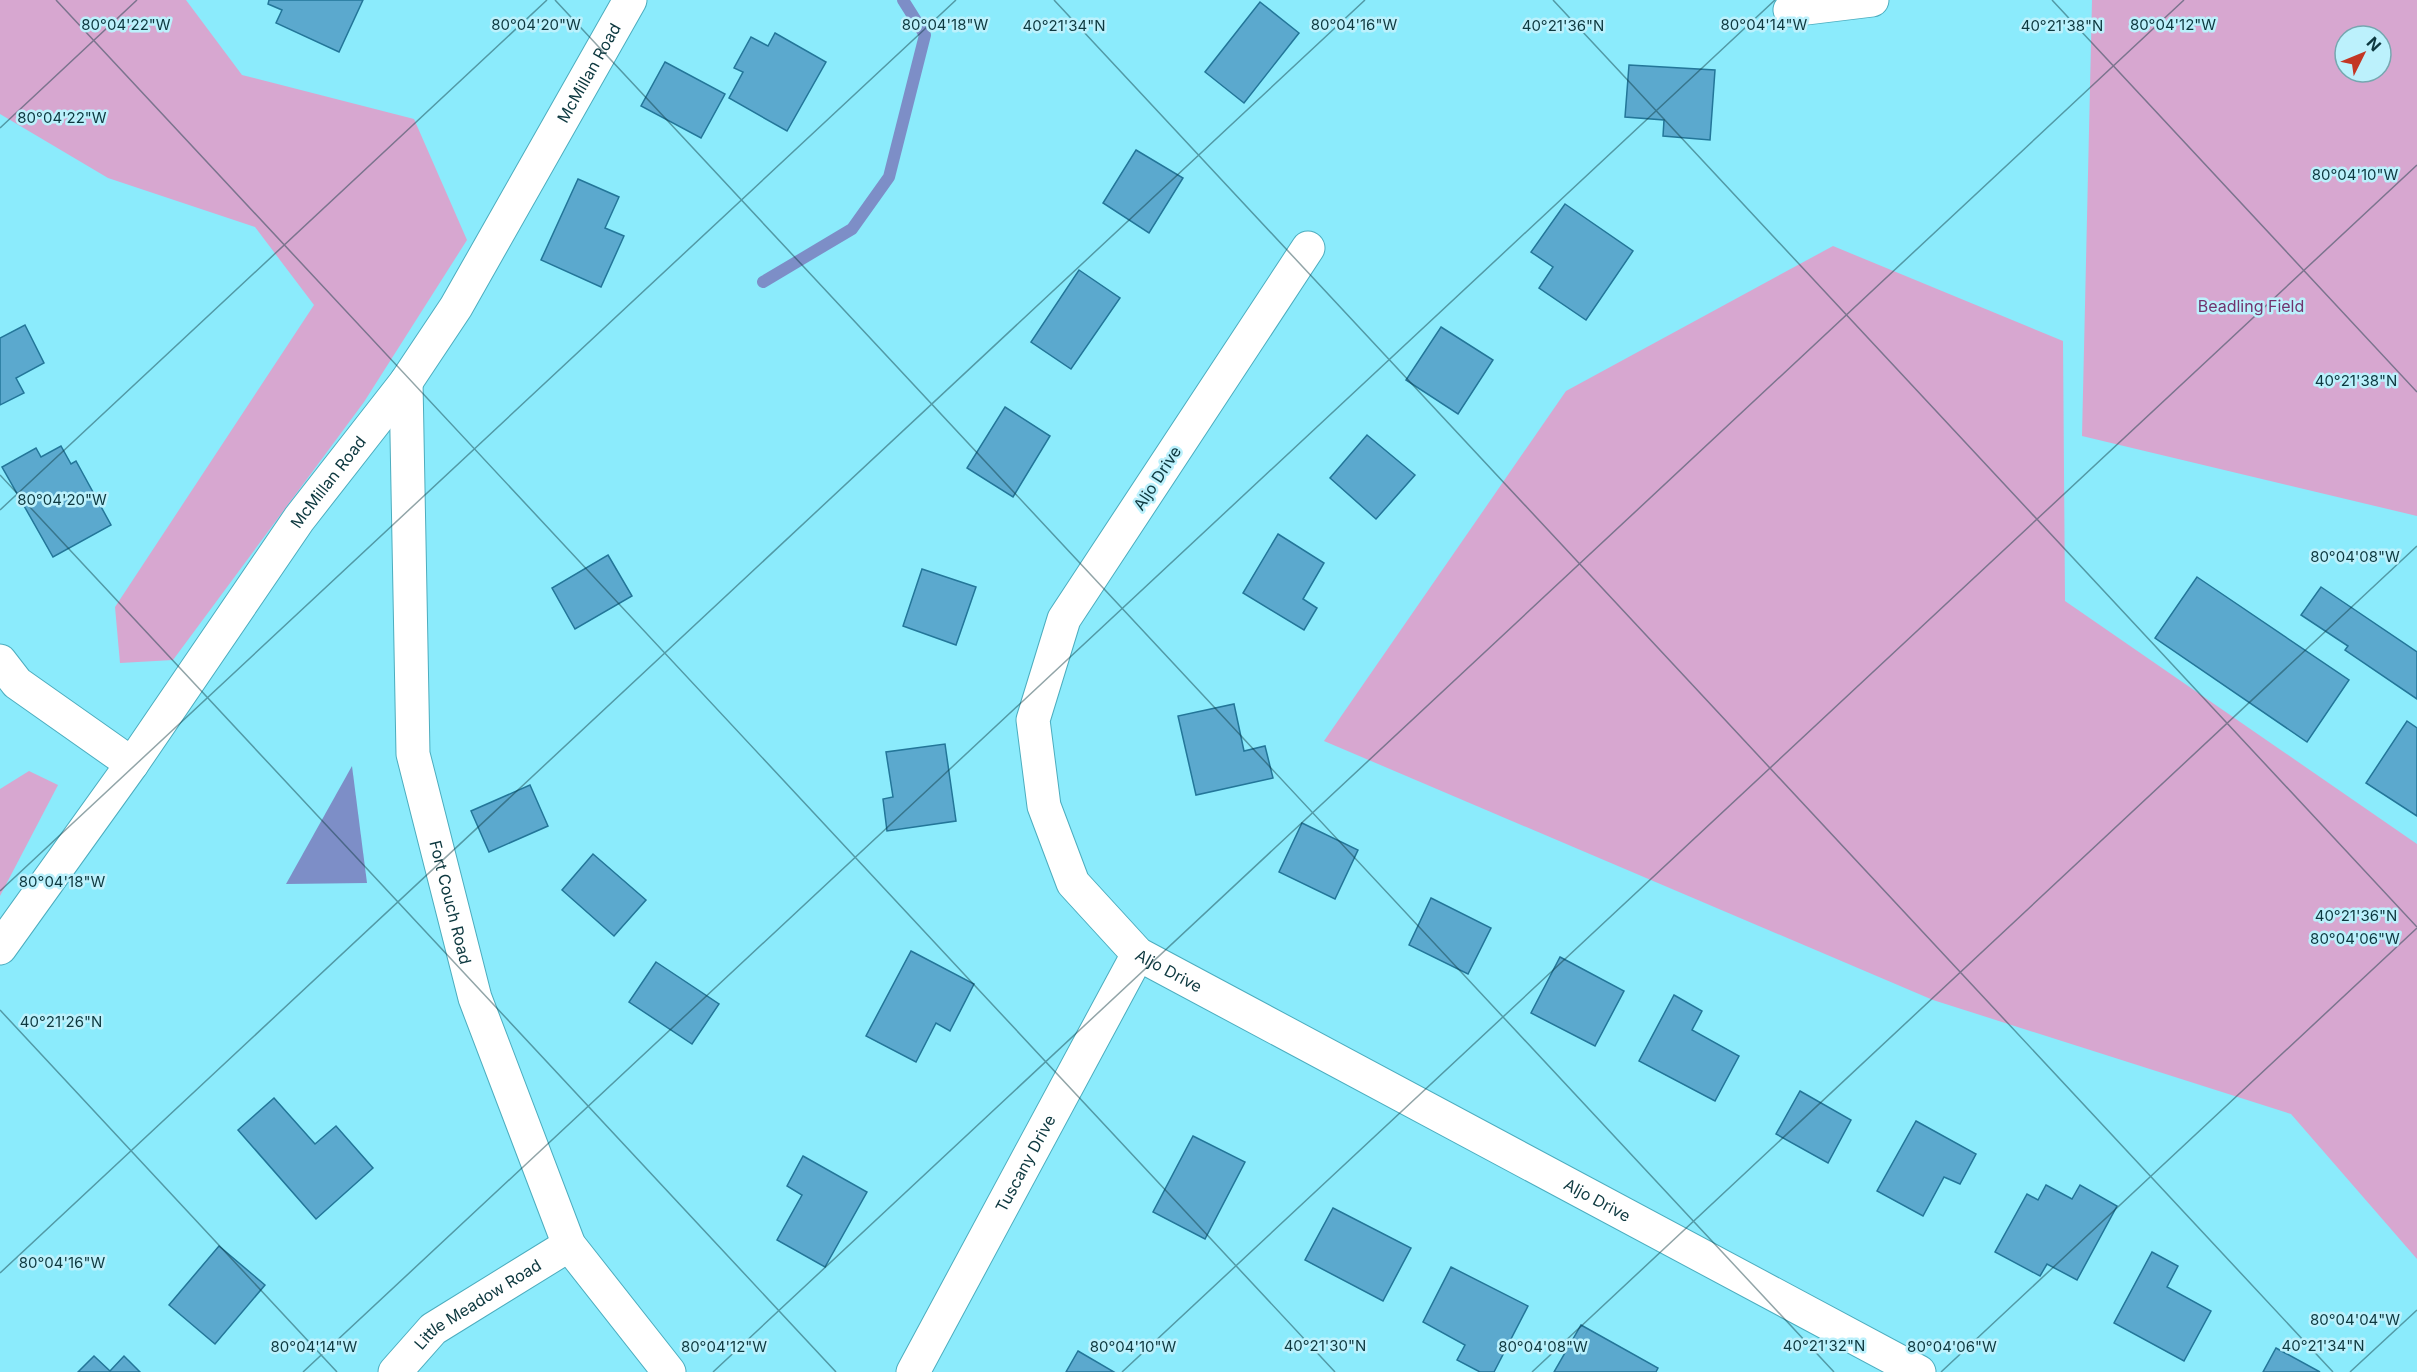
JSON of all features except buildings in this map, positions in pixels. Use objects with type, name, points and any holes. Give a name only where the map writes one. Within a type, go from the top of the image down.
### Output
[{"type":"street","name":"McMillan Road","points":[[0,948],[132,764],[299,519],[406,382],[456,307],[630,0]]},
{"type":"street","points":[[1790,10],[1872,0]]},
{"type":"street","name":"Aljo Drive","points":[[1308,248],[1064,619],[1033,720],[1044,806],[1073,883],[1138,954],[1919,1372]]},
{"type":"street","name":"Fort Couch Road","points":[[406,382],[413,754],[475,998],[569,1245],[669,1372]]},
{"type":"street","points":[[0,661],[17,683],[132,764]]},
{"type":"street","name":"Tuscany Drive","points":[[913,1372],[1138,954]]},
{"type":"street","name":"Little Meadow Road","points":[[395,1372],[433,1329],[569,1245]]},
{"type":"green space","points":[[0,0],[186,0],[242,75],[414,119],[467,240],[364,402],[173,660],[120,663],[115,607],[314,305],[255,227],[108,178],[0,114]]},
{"type":"green space","name":"Beadling Field","points":[[2092,0],[2417,0],[2417,516],[2082,436]]},
{"type":"green space","points":[[1833,246],[2063,341],[2065,601],[2417,844],[2417,1259],[2291,1114],[1933,1000],[1324,741],[1566,391]]},
{"type":"green space","points":[[29,771],[58,785],[0,896],[0,789]]},
{"type":"water","points":[[352,766],[367,883],[286,884]]},
{"type":"waterway","points":[[763,282],[852,229],[889,177],[925,35],[903,0]]}]
